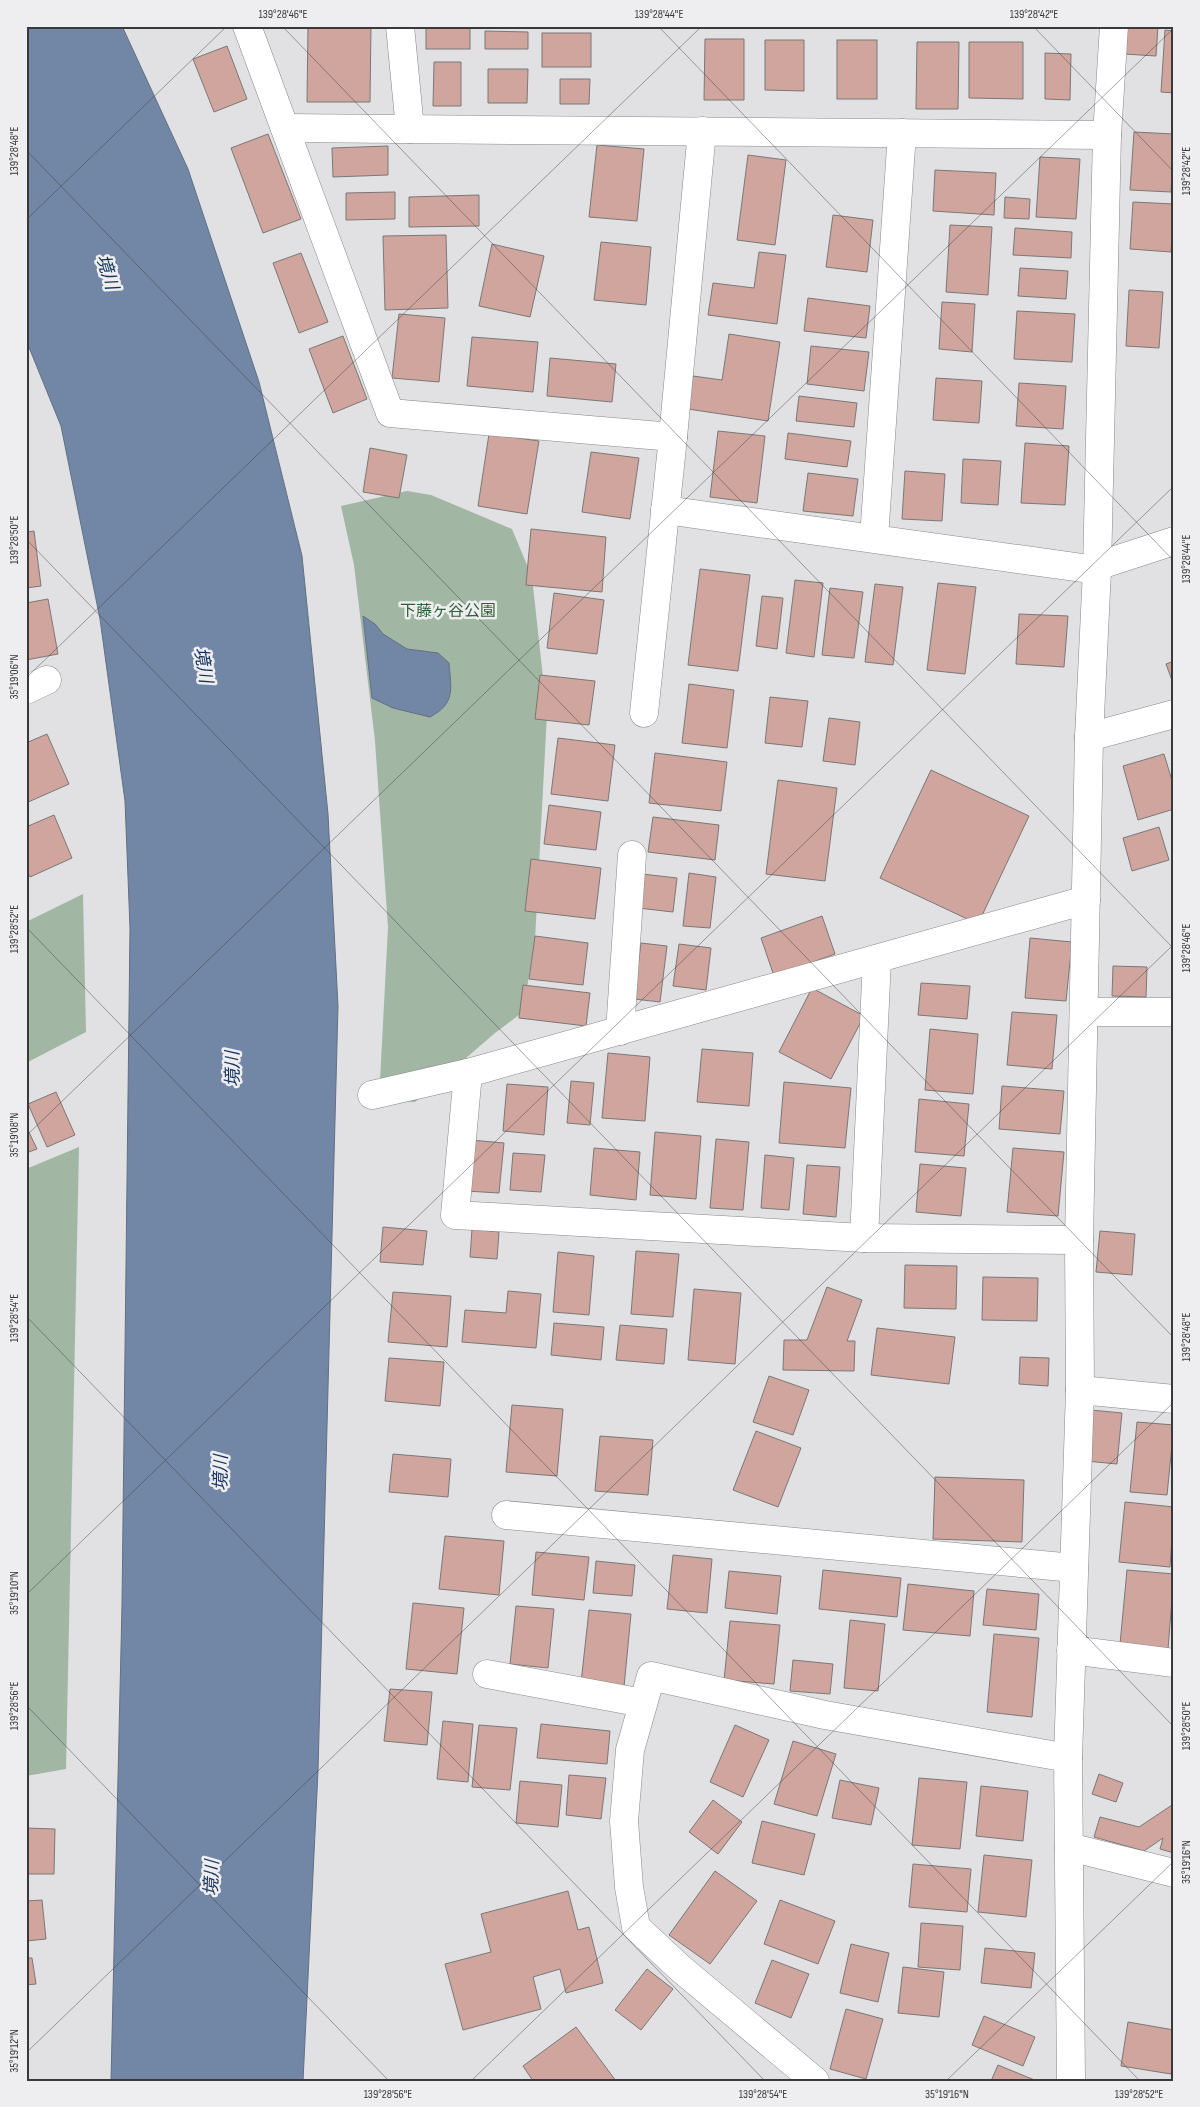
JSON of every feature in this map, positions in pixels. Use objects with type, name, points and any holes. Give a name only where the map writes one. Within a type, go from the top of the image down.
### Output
[{"type":"street","points":[[247,26],[390,413],[673,437]]},
{"type":"street","points":[[400,26],[410,129]]},
{"type":"street","points":[[1071,2081],[1068,1758],[1080,1390],[1079,1240],[1089,737],[1097,568],[1107,134],[1114,26]]},
{"type":"street","points":[[285,128],[1107,134]]},
{"type":"street","points":[[644,713],[702,131]]},
{"type":"street","points":[[874,538],[902,133]]},
{"type":"street","points":[[665,510],[1097,568],[1174,541]]},
{"type":"street","points":[[1089,737],[1174,714]]},
{"type":"street","points":[[620,1031],[632,855]]},
{"type":"street","points":[[372,1095],[468,1073],[1086,900]]},
{"type":"street","points":[[864,1238],[877,958]]},
{"type":"street","points":[[1085,1012],[1174,1012]]},
{"type":"street","points":[[468,1073],[456,1215],[864,1238],[1079,1240]]},
{"type":"street","points":[[1080,1390],[1174,1399]]},
{"type":"street","points":[[506,1515],[1074,1568]]},
{"type":"street","points":[[1072,1650],[1174,1663]]},
{"type":"street","points":[[487,1674],[643,1703]]},
{"type":"street","points":[[815,2081],[680,1968],[636,1927],[629,1887],[624,1821],[630,1750],[651,1676],[825,1715],[1068,1758]]},
{"type":"street","points":[[1069,1847],[1174,1873]]},
{"type":"green space","name":"下藤ヶ谷公園","points":[[407,491],[431,495],[512,529],[532,577],[547,714],[535,940],[523,1012],[495,1033],[415,1102],[379,1100],[388,927],[375,741],[354,565],[341,506]]},
{"type":"green space","points":[[83,894],[86,1032],[26,1063],[26,922]]},
{"type":"green space","points":[[79,1147],[66,1769],[26,1776],[26,1169]]},
{"type":"water","name":"境川","points":[[26,26],[122,26],[188,169],[259,382],[302,556],[328,814],[338,1006],[318,1771],[303,2081],[111,2081],[122,1605],[130,928],[125,801],[100,619],[61,426],[26,340]]},
{"type":"water","points":[[363,616],[375,624],[383,634],[407,649],[438,653],[449,663],[450,694],[448,701],[438,712],[430,717],[393,708],[372,698]]},
{"type":"building","points":[[308,26],[371,26],[370,102],[307,102]]},
{"type":"building","points":[[426,26],[470,26],[470,49],[426,49]]},
{"type":"building","points":[[1126,26],[1158,26],[1156,56],[1124,54]]},
{"type":"building","points":[[1165,30],[1174,31],[1174,93],[1161,92]]},
{"type":"building","points":[[485,31],[528,32],[528,49],[485,49]]},
{"type":"building","points":[[542,33],[591,33],[591,67],[542,67]]},
{"type":"building","points":[[705,39],[744,39],[744,100],[704,100]]},
{"type":"building","points":[[765,40],[804,40],[804,91],[765,90]]},
{"type":"building","points":[[837,40],[877,40],[877,99],[837,99]]},
{"type":"building","points":[[917,42],[959,42],[958,109],[916,109]]},
{"type":"building","points":[[969,42],[1023,42],[1023,99],[969,98]]},
{"type":"building","points":[[227,46],[247,99],[214,112],[193,59]]},
{"type":"building","points":[[1045,53],[1071,54],[1070,100],[1045,99]]},
{"type":"building","points":[[434,62],[461,62],[461,106],[433,106]]},
{"type":"building","points":[[488,69],[528,69],[527,103],[488,103]]},
{"type":"building","points":[[560,79],[590,79],[589,104],[560,104]]},
{"type":"building","points":[[1134,132],[1174,134],[1171,192],[1130,190]]},
{"type":"building","points":[[268,134],[301,219],[263,233],[231,148]]},
{"type":"building","points":[[597,145],[644,149],[637,221],[589,217]]},
{"type":"building","points":[[388,146],[388,175],[333,177],[332,148]]},
{"type":"building","points":[[748,155],[786,160],[775,245],[737,240]]},
{"type":"building","points":[[1040,157],[1080,159],[1076,219],[1036,217]]},
{"type":"building","points":[[935,170],[996,173],[994,215],[933,211]]},
{"type":"building","points":[[395,192],[395,219],[346,220],[346,193]]},
{"type":"building","points":[[479,195],[479,226],[409,227],[409,197]]},
{"type":"building","points":[[1005,197],[1030,199],[1029,219],[1004,218]]},
{"type":"building","points":[[1133,202],[1174,204],[1171,252],[1130,249]]},
{"type":"building","points":[[833,215],[873,220],[867,272],[826,267]]},
{"type":"building","points":[[950,225],[992,227],[988,295],[946,292]]},
{"type":"building","points":[[1015,228],[1072,232],[1071,258],[1013,255]]},
{"type":"building","points":[[446,235],[448,308],[385,310],[383,236]]},
{"type":"building","points":[[601,242],[651,247],[646,305],[594,300]]},
{"type":"building","points":[[492,244],[544,256],[530,317],[479,306]]},
{"type":"building","points":[[759,252],[786,255],[777,324],[708,315],[713,283],[754,288]]},
{"type":"building","points":[[301,253],[328,322],[299,333],[273,263]]},
{"type":"building","points":[[1020,268],[1068,271],[1066,299],[1018,296]]},
{"type":"building","points":[[1129,290],[1163,292],[1159,348],[1126,346]]},
{"type":"building","points":[[808,298],[870,306],[866,338],[804,331]]},
{"type":"building","points":[[942,302],[975,304],[972,352],[939,349]]},
{"type":"building","points":[[1017,311],[1075,314],[1072,362],[1014,359]]},
{"type":"building","points":[[399,314],[445,318],[439,382],[392,378]]},
{"type":"building","points":[[729,334],[780,342],[768,421],[688,409],[693,376],[722,380]]},
{"type":"building","points":[[343,336],[367,399],[333,413],[309,349]]},
{"type":"building","points":[[472,337],[538,342],[533,392],[467,386]]},
{"type":"building","points":[[811,346],[869,352],[864,391],[807,384]]},
{"type":"building","points":[[550,358],[616,364],[612,402],[547,396]]},
{"type":"building","points":[[936,378],[982,381],[979,423],[933,420]]},
{"type":"building","points":[[1019,383],[1066,386],[1063,429],[1016,426]]},
{"type":"building","points":[[799,396],[857,403],[854,427],[796,421]]},
{"type":"building","points":[[718,431],[765,436],[757,503],[710,497]]},
{"type":"building","points":[[788,433],[851,441],[847,467],[785,459]]},
{"type":"building","points":[[489,434],[539,441],[527,514],[478,506]]},
{"type":"building","points":[[1025,443],[1069,446],[1065,505],[1021,503]]},
{"type":"building","points":[[370,448],[407,455],[399,498],[363,492]]},
{"type":"building","points":[[591,452],[639,458],[630,519],[582,512]]},
{"type":"building","points":[[963,459],[1001,461],[998,505],[961,503]]},
{"type":"building","points":[[905,471],[945,474],[942,521],[902,519]]},
{"type":"building","points":[[808,473],[858,479],[853,516],[803,511]]},
{"type":"building","points":[[531,529],[606,537],[602,592],[526,585]]},
{"type":"building","points":[[34,531],[41,586],[26,588],[26,532]]},
{"type":"building","points":[[700,569],[750,575],[738,671],[688,665]]},
{"type":"building","points":[[795,580],[823,583],[814,657],[786,653]]},
{"type":"building","points":[[938,583],[976,587],[965,674],[927,670]]},
{"type":"building","points":[[875,584],[903,587],[893,665],[865,662]]},
{"type":"building","points":[[830,588],[863,592],[854,658],[822,655]]},
{"type":"building","points":[[554,593],[604,600],[597,654],[547,648]]},
{"type":"building","points":[[762,596],[783,598],[777,649],[756,646]]},
{"type":"building","points":[[48,599],[58,654],[26,660],[26,603]]},
{"type":"building","points":[[1019,614],[1068,616],[1064,667],[1016,664]]},
{"type":"building","points":[[1174,661],[1174,686],[1166,664]]},
{"type":"building","points":[[540,675],[595,681],[589,725],[535,719]]},
{"type":"building","points":[[689,684],[734,690],[727,748],[682,743]]},
{"type":"building","points":[[770,697],[808,701],[802,747],[765,743]]},
{"type":"building","points":[[829,718],[860,722],[855,765],[823,761]]},
{"type":"building","points":[[47,734],[69,784],[26,803],[26,743]]},
{"type":"building","points":[[558,738],[615,745],[608,801],[551,794]]},
{"type":"building","points":[[655,753],[727,762],[721,811],[649,803]]},
{"type":"building","points":[[1164,754],[1174,787],[1174,809],[1138,820],[1123,766]]},
{"type":"building","points":[[931,770],[1029,816],[978,924],[880,878]]},
{"type":"building","points":[[778,780],[837,788],[825,881],[766,874]]},
{"type":"building","points":[[549,805],[601,812],[596,850],[544,844]]},
{"type":"building","points":[[54,815],[72,858],[30,877],[26,869],[26,827]]},
{"type":"building","points":[[653,817],[719,825],[715,860],[648,852]]},
{"type":"building","points":[[1159,827],[1169,860],[1132,871],[1123,838]]},
{"type":"building","points":[[531,859],[601,868],[595,919],[525,911]]},
{"type":"building","points":[[689,873],[716,877],[710,928],[683,926]]},
{"type":"building","points":[[642,874],[677,878],[673,912],[638,908]]},
{"type":"building","points":[[822,916],[835,954],[774,976],[761,938]]},
{"type":"building","points":[[535,936],[588,943],[583,985],[529,979]]},
{"type":"building","points":[[1030,938],[1072,942],[1066,1001],[1025,998]]},
{"type":"building","points":[[641,943],[667,946],[660,1002],[634,999]]},
{"type":"building","points":[[679,944],[711,948],[706,990],[673,986]]},
{"type":"building","points":[[1113,966],[1147,967],[1146,997],[1112,996]]},
{"type":"building","points":[[921,983],[970,986],[967,1019],[918,1015]]},
{"type":"building","points":[[523,985],[590,993],[586,1026],[519,1018]]},
{"type":"building","points":[[812,988],[864,1016],[831,1079],[779,1052]]},
{"type":"building","points":[[1012,1012],[1057,1015],[1052,1069],[1007,1065]]},
{"type":"building","points":[[930,1029],[978,1034],[973,1094],[925,1090]]},
{"type":"building","points":[[702,1049],[753,1053],[749,1106],[697,1102]]},
{"type":"building","points":[[608,1053],[650,1057],[645,1121],[602,1118]]},
{"type":"building","points":[[571,1081],[594,1083],[590,1125],[567,1123]]},
{"type":"building","points":[[784,1082],[851,1088],[845,1148],[779,1143]]},
{"type":"building","points":[[507,1084],[548,1087],[544,1135],[503,1131]]},
{"type":"building","points":[[1002,1086],[1064,1091],[1060,1134],[999,1129]]},
{"type":"building","points":[[56,1092],[75,1135],[47,1147],[28,1104]]},
{"type":"building","points":[[919,1099],[969,1104],[964,1156],[915,1152]]},
{"type":"building","points":[[26,1126],[37,1149],[26,1153]]},
{"type":"building","points":[[655,1132],[701,1136],[696,1199],[650,1195]]},
{"type":"building","points":[[716,1139],[749,1142],[743,1210],[710,1208]]},
{"type":"building","points":[[471,1140],[504,1143],[499,1193],[466,1191]]},
{"type":"building","points":[[594,1148],[640,1152],[636,1200],[590,1195]]},
{"type":"building","points":[[1013,1148],[1064,1152],[1058,1216],[1007,1212]]},
{"type":"building","points":[[513,1153],[545,1155],[541,1192],[510,1190]]},
{"type":"building","points":[[765,1155],[794,1158],[789,1210],[761,1208]]},
{"type":"building","points":[[920,1164],[966,1168],[961,1216],[916,1212]]},
{"type":"building","points":[[807,1165],[840,1167],[836,1217],[803,1214]]},
{"type":"building","points":[[383,1227],[427,1231],[423,1265],[380,1262]]},
{"type":"building","points":[[472,1229],[499,1232],[497,1259],[470,1257]]},
{"type":"building","points":[[1100,1231],[1135,1234],[1132,1275],[1096,1272]]},
{"type":"building","points":[[636,1251],[679,1254],[673,1317],[631,1314]]},
{"type":"building","points":[[558,1252],[594,1256],[589,1315],[553,1312]]},
{"type":"building","points":[[905,1265],[957,1266],[956,1309],[904,1308]]},
{"type":"building","points":[[983,1277],[1038,1278],[1037,1321],[982,1320]]},
{"type":"building","points":[[827,1287],[862,1300],[847,1341],[855,1341],[854,1371],[783,1370],[784,1340],[807,1340]]},
{"type":"building","points":[[694,1289],[741,1293],[735,1364],[688,1360]]},
{"type":"building","points":[[508,1291],[541,1294],[536,1348],[462,1342],[465,1310],[506,1313]]},
{"type":"building","points":[[393,1292],[451,1296],[447,1347],[388,1342]]},
{"type":"building","points":[[554,1323],[604,1327],[601,1360],[551,1355]]},
{"type":"building","points":[[620,1325],[667,1329],[664,1364],[616,1360]]},
{"type":"building","points":[[877,1328],[955,1337],[949,1384],[871,1375]]},
{"type":"building","points":[[1020,1357],[1049,1358],[1048,1386],[1019,1384]]},
{"type":"building","points":[[389,1358],[444,1362],[440,1406],[385,1401]]},
{"type":"building","points":[[769,1376],[809,1390],[793,1435],[753,1422]]},
{"type":"building","points":[[512,1405],[563,1409],[557,1476],[506,1472]]},
{"type":"building","points":[[1091,1410],[1122,1413],[1117,1464],[1086,1461]]},
{"type":"building","points":[[1137,1422],[1174,1425],[1167,1495],[1130,1492]]},
{"type":"building","points":[[756,1431],[801,1448],[778,1507],[733,1490]]},
{"type":"building","points":[[600,1436],[653,1440],[648,1495],[595,1491]]},
{"type":"building","points":[[393,1454],[451,1459],[448,1497],[389,1492]]},
{"type":"building","points":[[935,1477],[1024,1480],[1022,1542],[933,1539]]},
{"type":"building","points":[[1125,1502],[1174,1507],[1170,1567],[1119,1562]]},
{"type":"building","points":[[445,1536],[504,1541],[499,1595],[439,1589]]},
{"type":"building","points":[[536,1552],[589,1557],[584,1600],[532,1595]]},
{"type":"building","points":[[673,1555],[712,1559],[707,1613],[667,1609]]},
{"type":"building","points":[[596,1561],[635,1565],[632,1596],[593,1593]]},
{"type":"building","points":[[823,1570],[901,1578],[897,1617],[819,1609]]},
{"type":"building","points":[[1127,1570],[1174,1574],[1168,1649],[1120,1644]]},
{"type":"building","points":[[729,1571],[781,1576],[777,1614],[725,1608]]},
{"type":"building","points":[[908,1584],[974,1591],[970,1636],[903,1630]]},
{"type":"building","points":[[987,1589],[1039,1594],[1036,1630],[983,1625]]},
{"type":"building","points":[[413,1603],[464,1608],[457,1674],[406,1669]]},
{"type":"building","points":[[516,1606],[554,1609],[548,1668],[510,1664]]},
{"type":"building","points":[[589,1610],[631,1614],[624,1687],[581,1683]]},
{"type":"building","points":[[850,1620],[885,1624],[878,1691],[844,1688]]},
{"type":"building","points":[[730,1621],[780,1625],[774,1684],[724,1680]]},
{"type":"building","points":[[994,1634],[1039,1638],[1032,1717],[987,1712]]},
{"type":"building","points":[[793,1660],[833,1664],[830,1694],[790,1691]]},
{"type":"building","points":[[390,1689],[432,1692],[427,1745],[384,1741]]},
{"type":"building","points":[[443,1721],[473,1724],[468,1782],[437,1779]]},
{"type":"building","points":[[541,1724],[610,1731],[607,1764],[537,1758]]},
{"type":"building","points":[[479,1725],[517,1728],[510,1790],[472,1787]]},
{"type":"building","points":[[735,1725],[769,1740],[743,1797],[710,1782]]},
{"type":"building","points":[[793,1741],[836,1754],[817,1816],[774,1804]]},
{"type":"building","points":[[1099,1774],[1123,1783],[1116,1802],[1092,1794]]},
{"type":"building","points":[[569,1775],[606,1778],[601,1819],[566,1815]]},
{"type":"building","points":[[919,1778],[967,1782],[960,1849],[912,1845]]},
{"type":"building","points":[[840,1780],[879,1788],[871,1825],[832,1818]]},
{"type":"building","points":[[520,1781],[562,1785],[558,1827],[516,1823]]},
{"type":"building","points":[[981,1786],[1028,1791],[1023,1841],[976,1836]]},
{"type":"building","points":[[1174,1799],[1174,1853],[1160,1849],[1163,1838],[1144,1851],[1094,1837],[1100,1817],[1139,1827],[1172,1805]]},
{"type":"building","points":[[713,1800],[742,1822],[718,1854],[689,1832]]},
{"type":"building","points":[[762,1821],[815,1834],[804,1875],[752,1863]]},
{"type":"building","points":[[26,1828],[55,1829],[54,1874],[26,1874]]},
{"type":"building","points":[[984,1855],[1032,1860],[1026,1917],[978,1912]]},
{"type":"building","points":[[913,1864],[971,1869],[967,1912],[909,1907]]},
{"type":"building","points":[[715,1871],[757,1901],[710,1964],[669,1935]]},
{"type":"building","points":[[568,1891],[578,1930],[589,1927],[603,1983],[566,1993],[560,1969],[533,1977],[541,2009],[463,2030],[445,1964],[491,1952],[481,1914]]},
{"type":"building","points":[[42,1900],[46,1939],[26,1941],[26,1901]]},
{"type":"building","points":[[780,1900],[835,1921],[818,1964],[764,1944]]},
{"type":"building","points":[[921,1923],[963,1926],[960,1970],[918,1967]]},
{"type":"building","points":[[851,1944],[889,1953],[878,2002],[840,1993]]},
{"type":"building","points":[[985,1948],[1035,1953],[1031,1988],[981,1983]]},
{"type":"building","points":[[26,1958],[32,1958],[36,1984],[26,1985]]},
{"type":"building","points":[[772,1960],[809,1974],[791,2018],[755,2003]]},
{"type":"building","points":[[903,1967],[944,1972],[939,2017],[898,2013]]},
{"type":"building","points":[[647,1969],[673,1989],[641,2030],[615,2010]]},
{"type":"building","points":[[846,2009],[883,2019],[866,2079],[830,2069]]},
{"type":"building","points":[[984,2016],[1035,2037],[1023,2066],[972,2045]]},
{"type":"building","points":[[1128,2022],[1174,2030],[1174,2058],[1171,2074],[1121,2066]]},
{"type":"building","points":[[576,2027],[616,2081],[533,2081],[523,2066]]},
{"type":"building","points":[[998,2065],[1037,2081],[991,2081]]}]
